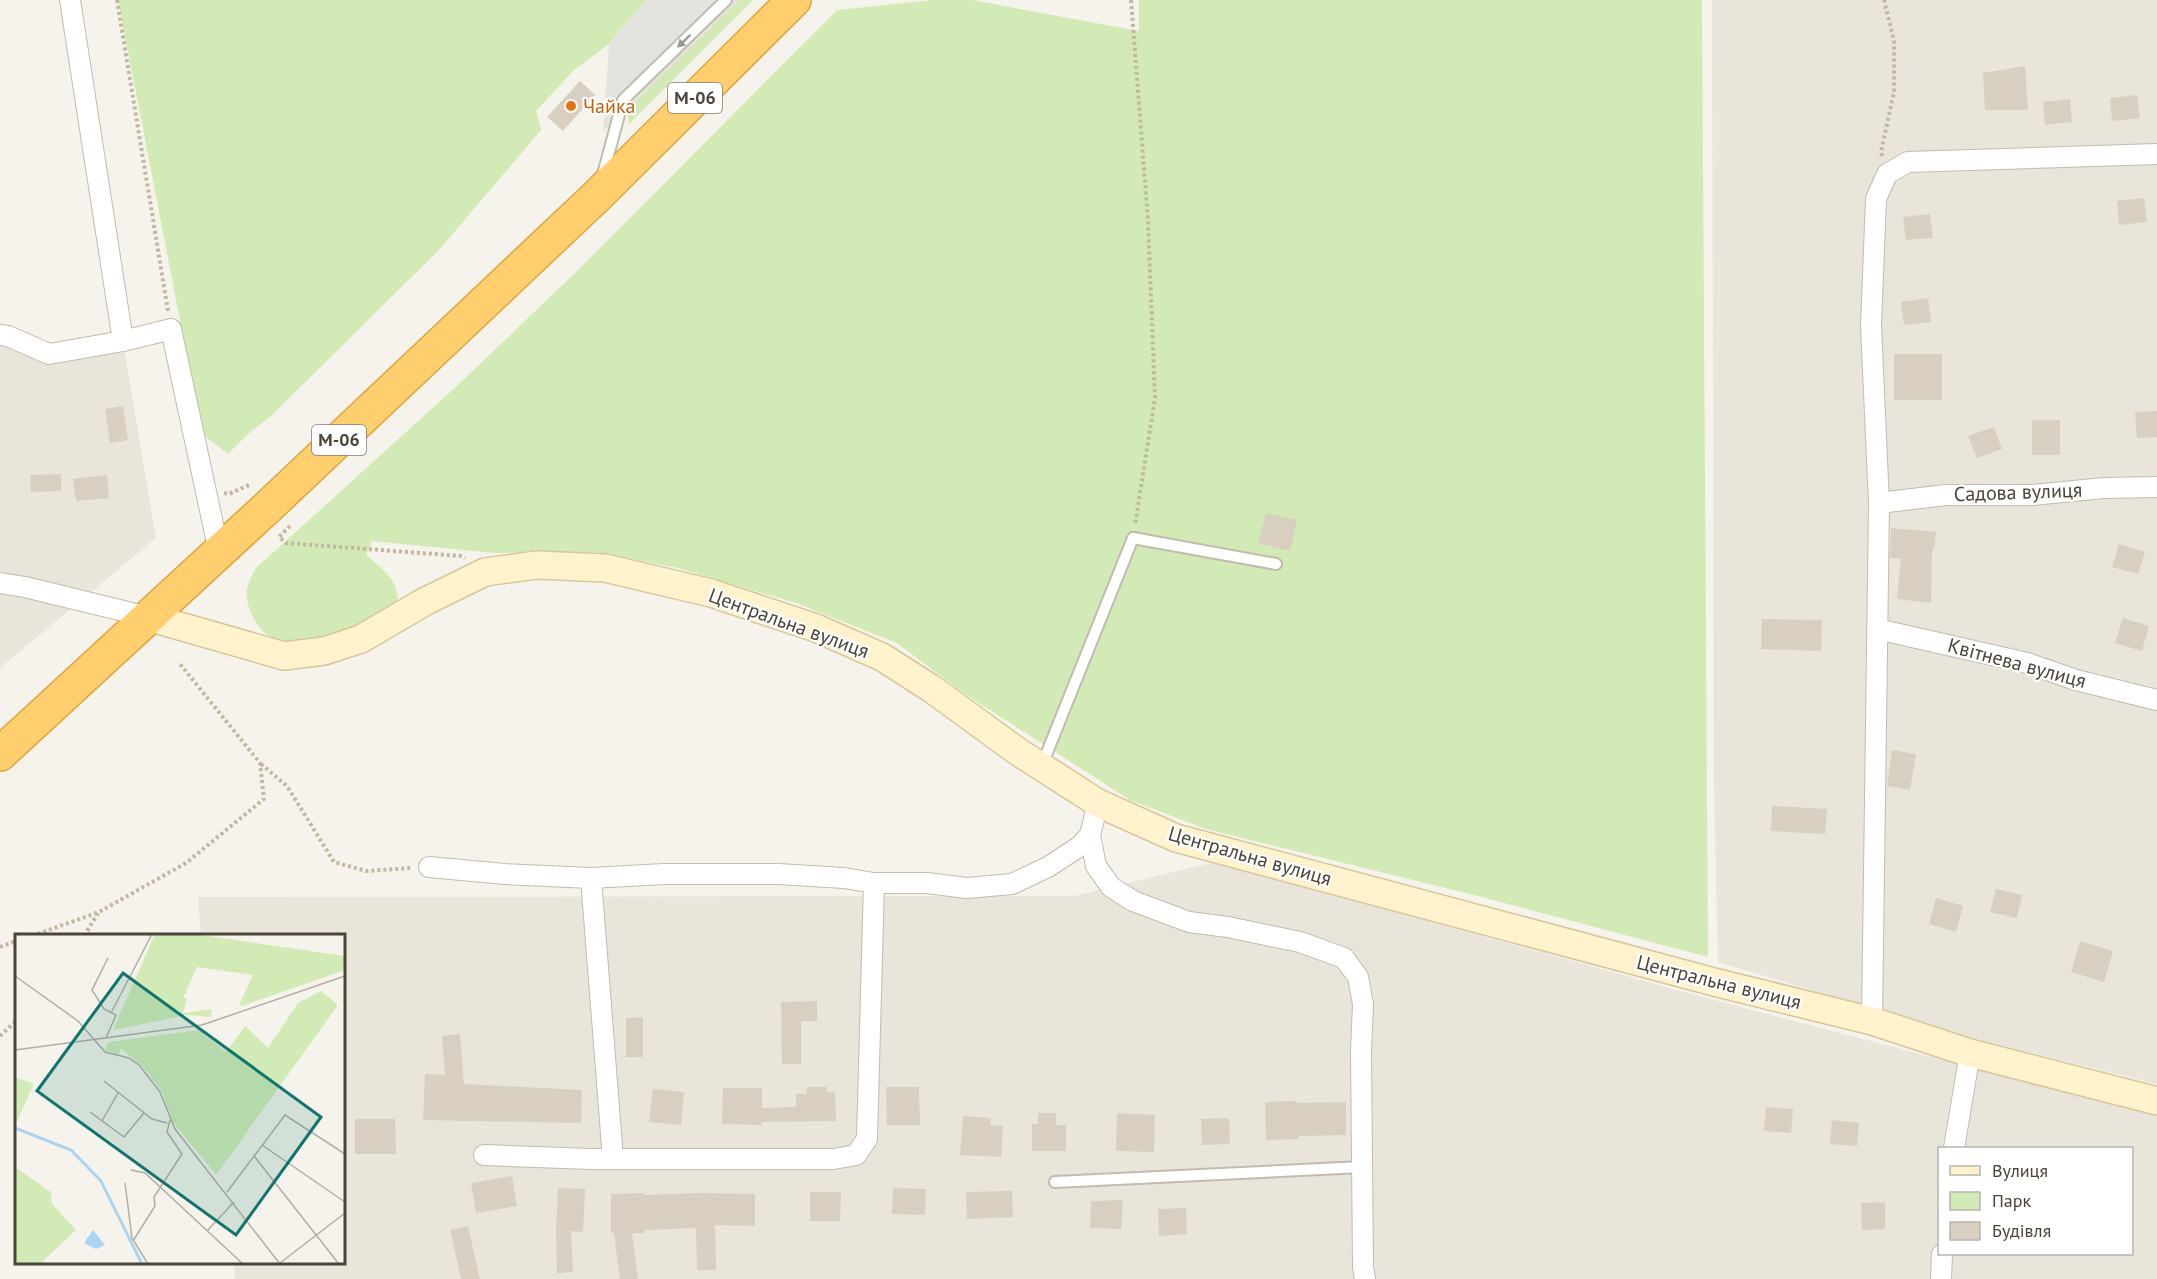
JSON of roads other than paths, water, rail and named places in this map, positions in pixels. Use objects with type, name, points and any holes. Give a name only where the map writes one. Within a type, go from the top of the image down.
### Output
[{"type":"highway","name":"М-06","points":[[0,754],[219,552],[597,196],[794,0]]},
{"type":"street","points":[[70,0],[123,341]]},
{"type":"street","points":[[1872,1021],[1879,503],[1871,326],[1876,199],[1887,174],[1908,162],[2157,154]]},
{"type":"street","points":[[0,335],[8,336],[49,354],[171,330],[219,552]]},
{"type":"street","name":"Садова вулиця","points":[[1879,503],[1946,495],[2032,495],[2104,488],[2157,487]]},
{"type":"street","name":"Центральна вулиця","points":[[148,617],[284,656],[324,651],[361,639],[424,602],[485,572],[537,565],[605,568],[711,592],[816,628],[882,657],[1017,751],[1098,803],[1176,838],[1714,982],[1872,1021],[1970,1053],[2157,1101]]},
{"type":"street","points":[[0,583],[148,617]]},
{"type":"street","name":"Квітнева вулиця","points":[[1877,629],[2027,663],[2076,680],[2157,700]]},
{"type":"street","points":[[1098,803],[1090,835],[1096,866],[1111,887],[1133,902],[1158,913],[1190,922],[1228,927],[1300,942],[1344,958],[1358,977],[1363,1004],[1361,1051],[1365,1279]]},
{"type":"street","points":[[429,867],[505,874],[591,878],[664,874],[778,874],[844,878],[874,883],[927,883],[967,888],[1012,884],[1048,867],[1080,846],[1090,835]]},
{"type":"street","points":[[591,878],[613,1158]]},
{"type":"street","points":[[484,1155],[834,1159],[856,1155],[867,1138],[874,883]]},
{"type":"street","points":[[1953,1147],[1970,1053]]},
{"type":"street","points":[[1941,1279],[1942,1255]]},
{"type":"lane","points":[[597,196],[623,100],[726,0]]},
{"type":"lane","points":[[1042,766],[1132,538],[1276,564]]},
{"type":"lane","points":[[1054,1182],[1362,1167]]},
{"type":"place","name":"Чайка","points":[[571,106]]}]
